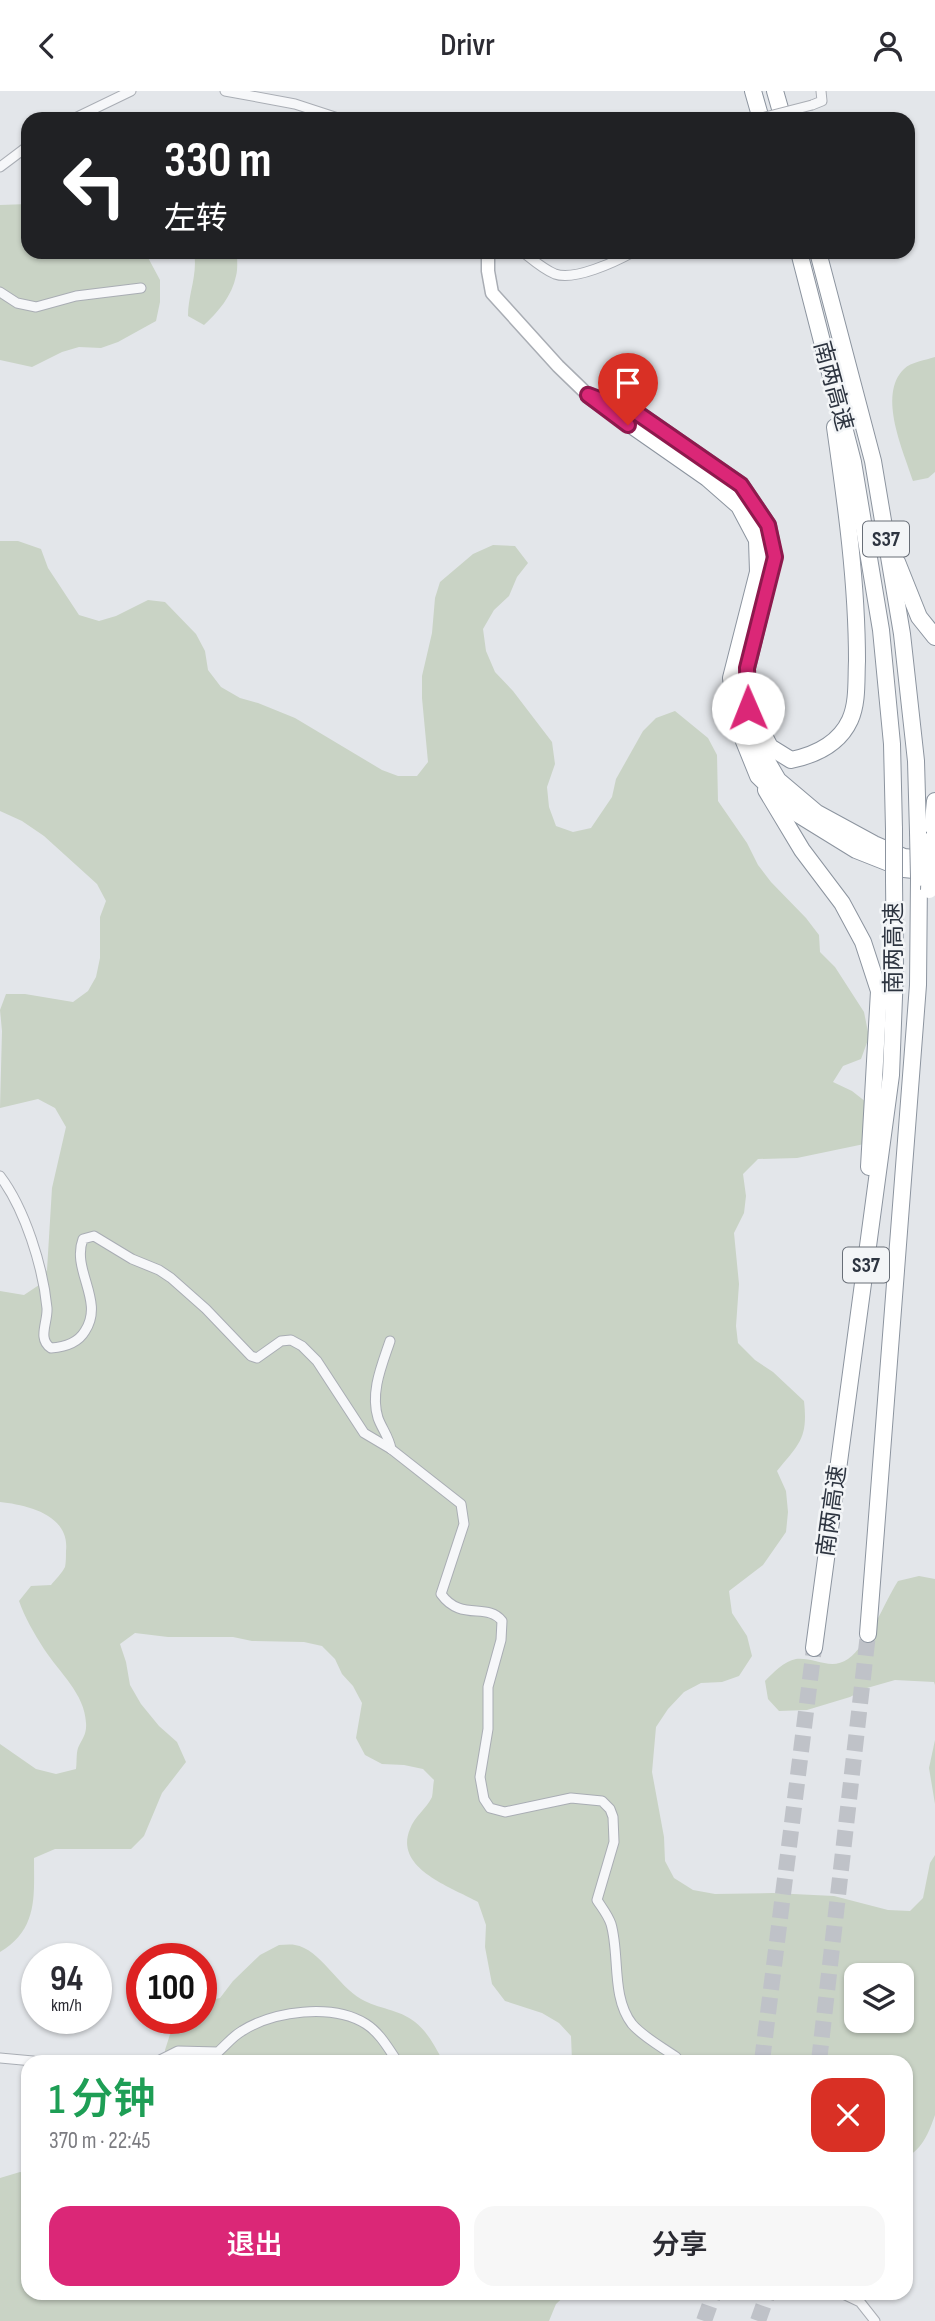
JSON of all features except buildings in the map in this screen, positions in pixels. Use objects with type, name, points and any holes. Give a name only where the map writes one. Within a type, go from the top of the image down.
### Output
[{"type":"highway","points":[[752,91],[757,112]]},
{"type":"highway","points":[[775,91],[781,112]]},
{"type":"highway","name":"南两高速","points":[[801,259],[853,462],[881,630],[892,744],[894,829],[895,971],[891,1075],[814,1649]]},
{"type":"highway","name":"南两高速","points":[[820,259],[873,461],[902,634],[928,880],[868,1634]]},
{"type":"highway","points":[[741,708],[771,747],[791,760],[813,755],[835,741],[850,719],[856,689],[857,633],[845,496],[823,347]]},
{"type":"highway","points":[[588,395],[637,413],[741,485],[768,525],[775,557],[732,678],[741,708],[778,780],[817,813],[874,844],[904,857],[935,860]]},
{"type":"highway","points":[[885,534],[919,618],[935,637]]},
{"type":"highway","points":[[741,708],[737,724],[758,776],[802,850],[842,903],[863,942],[879,991],[862,1295]]},
{"type":"highway","points":[[758,776],[796,813],[856,850],[928,880]]},
{"type":"highway","points":[[925,836],[935,801]]},
{"type":"street","points":[[88,112],[131,91]]},
{"type":"street","points":[[225,91],[295,104],[320,112]]},
{"type":"street","points":[[786,112],[822,101],[821,91]]},
{"type":"street","points":[[0,167],[21,151]]},
{"type":"street","points":[[488,259],[492,293],[588,395]]},
{"type":"street","points":[[532,259],[544,269],[567,276],[621,259]]},
{"type":"street","points":[[0,292],[17,303],[36,307],[76,296],[141,288]]},
{"type":"street","points":[[0,1176],[22,1213],[43,1284],[47,1311],[43,1338],[51,1348],[72,1343],[82,1337],[90,1324],[93,1314],[91,1293],[83,1270],[80,1248],[83,1239],[94,1236],[171,1278],[206,1309],[251,1356],[257,1358],[281,1341],[291,1341],[302,1346],[317,1361],[364,1433],[391,1449],[461,1504],[464,1524],[441,1594],[448,1605],[460,1610],[492,1613],[502,1621],[501,1640],[488,1687],[488,1729],[480,1777],[484,1799],[490,1808],[505,1812],[571,1798],[602,1801],[610,1809],[614,1842],[597,1901],[612,1926],[624,2008],[631,2023],[673,2055]]},
{"type":"street","points":[[390,1341],[378,1376],[376,1396],[378,1416],[391,1449]]},
{"type":"street","points":[[170,2055],[178,2051],[218,2052],[240,2032],[269,2017],[316,2011],[336,2013],[366,2024],[381,2038],[393,2055]]},
{"type":"street","points":[[0,2058],[21,2060]]},
{"type":"street","points":[[856,2300],[875,2321]]},
{"type":"green space","points":[[21,204],[21,259],[149,259],[160,280],[160,302],[156,321],[118,342],[101,348],[79,347],[32,367],[0,360],[0,205]]},
{"type":"green space","points":[[194,259],[237,259],[237,273],[228,297],[204,325],[188,316]]},
{"type":"green space","points":[[935,357],[935,472],[928,478],[913,481],[895,424],[893,393],[896,380],[904,369]]},
{"type":"green space","points":[[0,541],[18,541],[41,549],[48,568],[79,615],[99,621],[116,616],[148,600],[165,602],[196,634],[205,651],[208,670],[221,687],[240,698],[295,718],[382,770],[398,776],[417,776],[428,762],[422,676],[440,582],[473,554],[493,545],[515,546],[528,563],[517,577],[509,596],[494,610],[483,629],[486,651],[495,672],[552,742],[555,764],[547,787],[549,807],[556,826],[573,832],[591,828],[612,797],[616,779],[643,731],[656,718],[675,711],[708,738],[717,755],[718,801],[747,843],[758,865],[819,935],[820,952],[835,967],[864,1012],[869,1037],[861,1059],[843,1066],[833,1082],[852,1091],[866,1102],[869,1143],[797,1158],[758,1159],[743,1174],[746,1196],[744,1213],[734,1233],[739,1284],[736,1326],[738,1343],[804,1401],[805,1424],[797,1446],[777,1471],[786,1491],[786,1532],[763,1565],[729,1591],[732,1613],[747,1636],[752,1656],[739,1676],[722,1682],[701,1683],[684,1692],[668,1709],[656,1727],[652,1772],[664,1837],[665,1861],[674,1878],[693,1890],[715,1894],[834,1896],[888,1910],[910,1911],[923,1898],[930,1863],[935,1855],[935,2115],[925,2139],[913,2153],[913,2055],[572,2055],[571,2036],[559,2023],[542,2013],[505,2001],[492,1984],[485,1947],[486,1925],[478,1902],[429,1875],[410,1855],[407,1843],[410,1829],[432,1797],[434,1780],[423,1769],[382,1764],[365,1755],[356,1738],[362,1703],[353,1686],[342,1674],[335,1659],[322,1646],[304,1642],[252,1641],[233,1637],[168,1637],[135,1633],[120,1644],[130,1685],[159,1726],[177,1742],[186,1762],[162,1793],[144,1836],[131,1849],[55,1849],[34,1858],[31,1911],[21,1933],[0,1952],[0,1744],[36,1769],[56,1774],[76,1769],[77,1750],[86,1727],[81,1702],[44,1649],[19,1601],[31,1586],[51,1585],[62,1572],[66,1564],[65,1539],[54,1520],[45,1514],[0,1502],[0,1291],[24,1295],[39,1285],[47,1270],[52,1188],[66,1127],[55,1108],[38,1099],[0,1108],[0,1010],[6,994],[25,994],[73,1002],[88,991],[96,977],[100,958],[100,917],[106,901],[97,884],[44,836],[22,821],[0,811]]},
{"type":"green space","points":[[919,1576],[935,1579],[935,1685],[934,1682],[895,1680],[807,1710],[779,1711],[768,1699],[765,1681],[787,1662],[803,1659],[835,1664],[848,1659],[863,1644],[898,1581]]},
{"type":"green space","points":[[935,1740],[935,1804],[929,1768]]},
{"type":"green space","points":[[279,1945],[304,1948],[321,1960],[344,1986],[361,1999],[402,2014],[415,2022],[439,2055],[165,2055],[170,2034],[217,2034],[217,1999],[260,1955]]},
{"type":"green space","points":[[21,2172],[21,2300],[560,2300],[549,2321],[0,2321],[0,2178]]},
{"type":"tunnel","points":[[820,2055],[868,1634]]},
{"type":"tunnel","points":[[763,2055],[814,1648]]},
{"type":"tunnel","points":[[704,2321],[712,2300]]},
{"type":"tunnel","points":[[758,2321],[766,2300]]},
{"type":"route","points":[[628,425],[588,395],[637,413],[741,485],[768,525],[775,557],[747,668],[748,708]]}]
